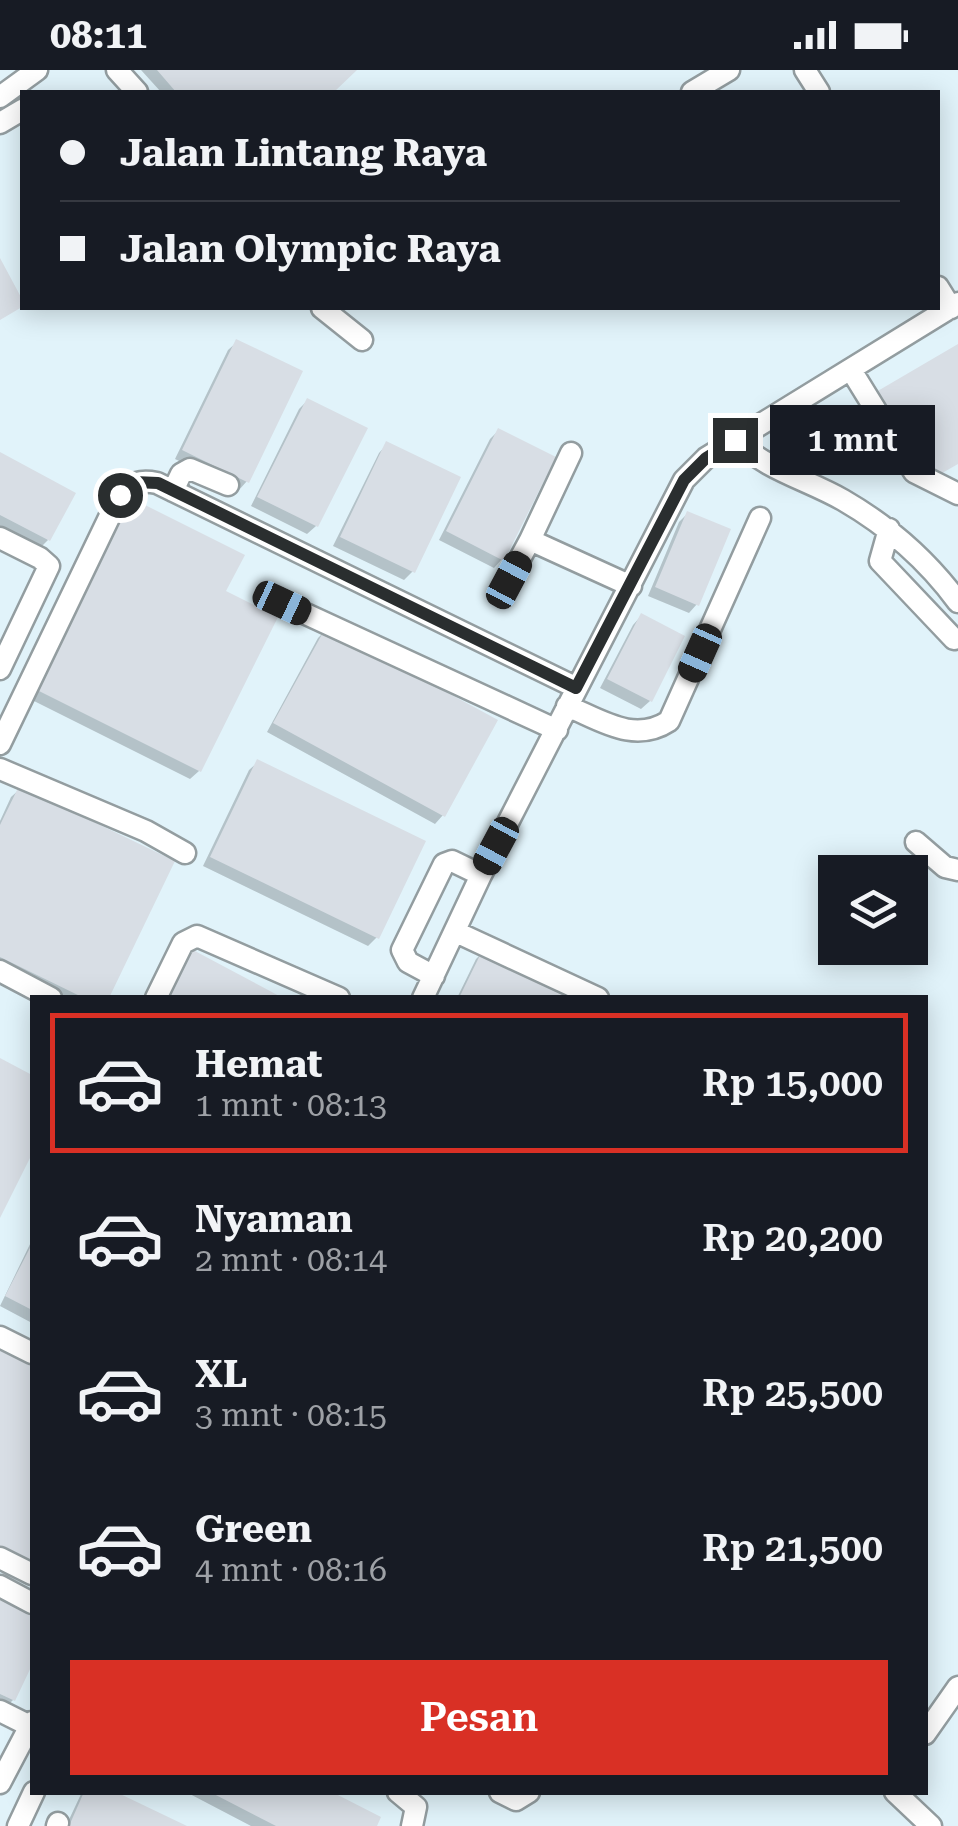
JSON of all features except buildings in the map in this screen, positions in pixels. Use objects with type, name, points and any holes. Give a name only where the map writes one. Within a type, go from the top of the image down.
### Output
[{"type":"street","points":[[0,97],[37,70]]},
{"type":"street","points":[[117,70],[135,90]]},
{"type":"street","points":[[695,90],[729,70]]},
{"type":"street","points":[[424,995],[481,875],[684,480],[706,458],[954,306]]},
{"type":"street","points":[[324,310],[362,340]]},
{"type":"street","points":[[852,370],[914,472],[958,494]]},
{"type":"street","points":[[735,440],[766,465],[846,502],[889,529],[934,572],[958,602]]},
{"type":"street","points":[[509,580],[571,453]]},
{"type":"street","points":[[173,491],[181,474],[190,469],[228,485]]},
{"type":"street","points":[[0,744],[7,709],[120,495],[141,481],[158,483],[637,733],[670,721],[760,518]]},
{"type":"street","points":[[889,529],[880,562],[954,639]]},
{"type":"street","points":[[0,538],[49,566],[0,669]]},
{"type":"street","points":[[530,540],[631,586]]},
{"type":"street","points":[[282,603],[556,730]]},
{"type":"street","points":[[0,769],[146,831],[186,854]]},
{"type":"street","points":[[916,842],[945,867],[958,870]]},
{"type":"street","points":[[434,976],[408,962],[402,950],[444,864],[452,861],[481,875]]},
{"type":"street","points":[[456,932],[592,995]]},
{"type":"street","points":[[157,995],[183,943],[197,936],[333,995]]},
{"type":"street","points":[[0,972],[45,995]]},
{"type":"street","points":[[0,1337],[30,1351]]},
{"type":"street","points":[[0,1558],[30,1573]]},
{"type":"street","points":[[0,1586],[30,1602]]},
{"type":"street","points":[[928,1730],[958,1687]]},
{"type":"street","points":[[0,1711],[30,1723]]},
{"type":"street","points":[[0,1783],[30,1728]]},
{"type":"street","points":[[18,1826],[33,1795]]},
{"type":"street","points":[[402,1795],[416,1807],[412,1826]]},
{"type":"street","points":[[899,1795],[931,1826]]},
{"type":"shaded area","points":[[0,70],[958,70],[958,1826],[0,1826]]},
{"type":"route","points":[[120,495],[134,482],[158,483],[576,688],[684,480],[706,458],[735,440]]}]
